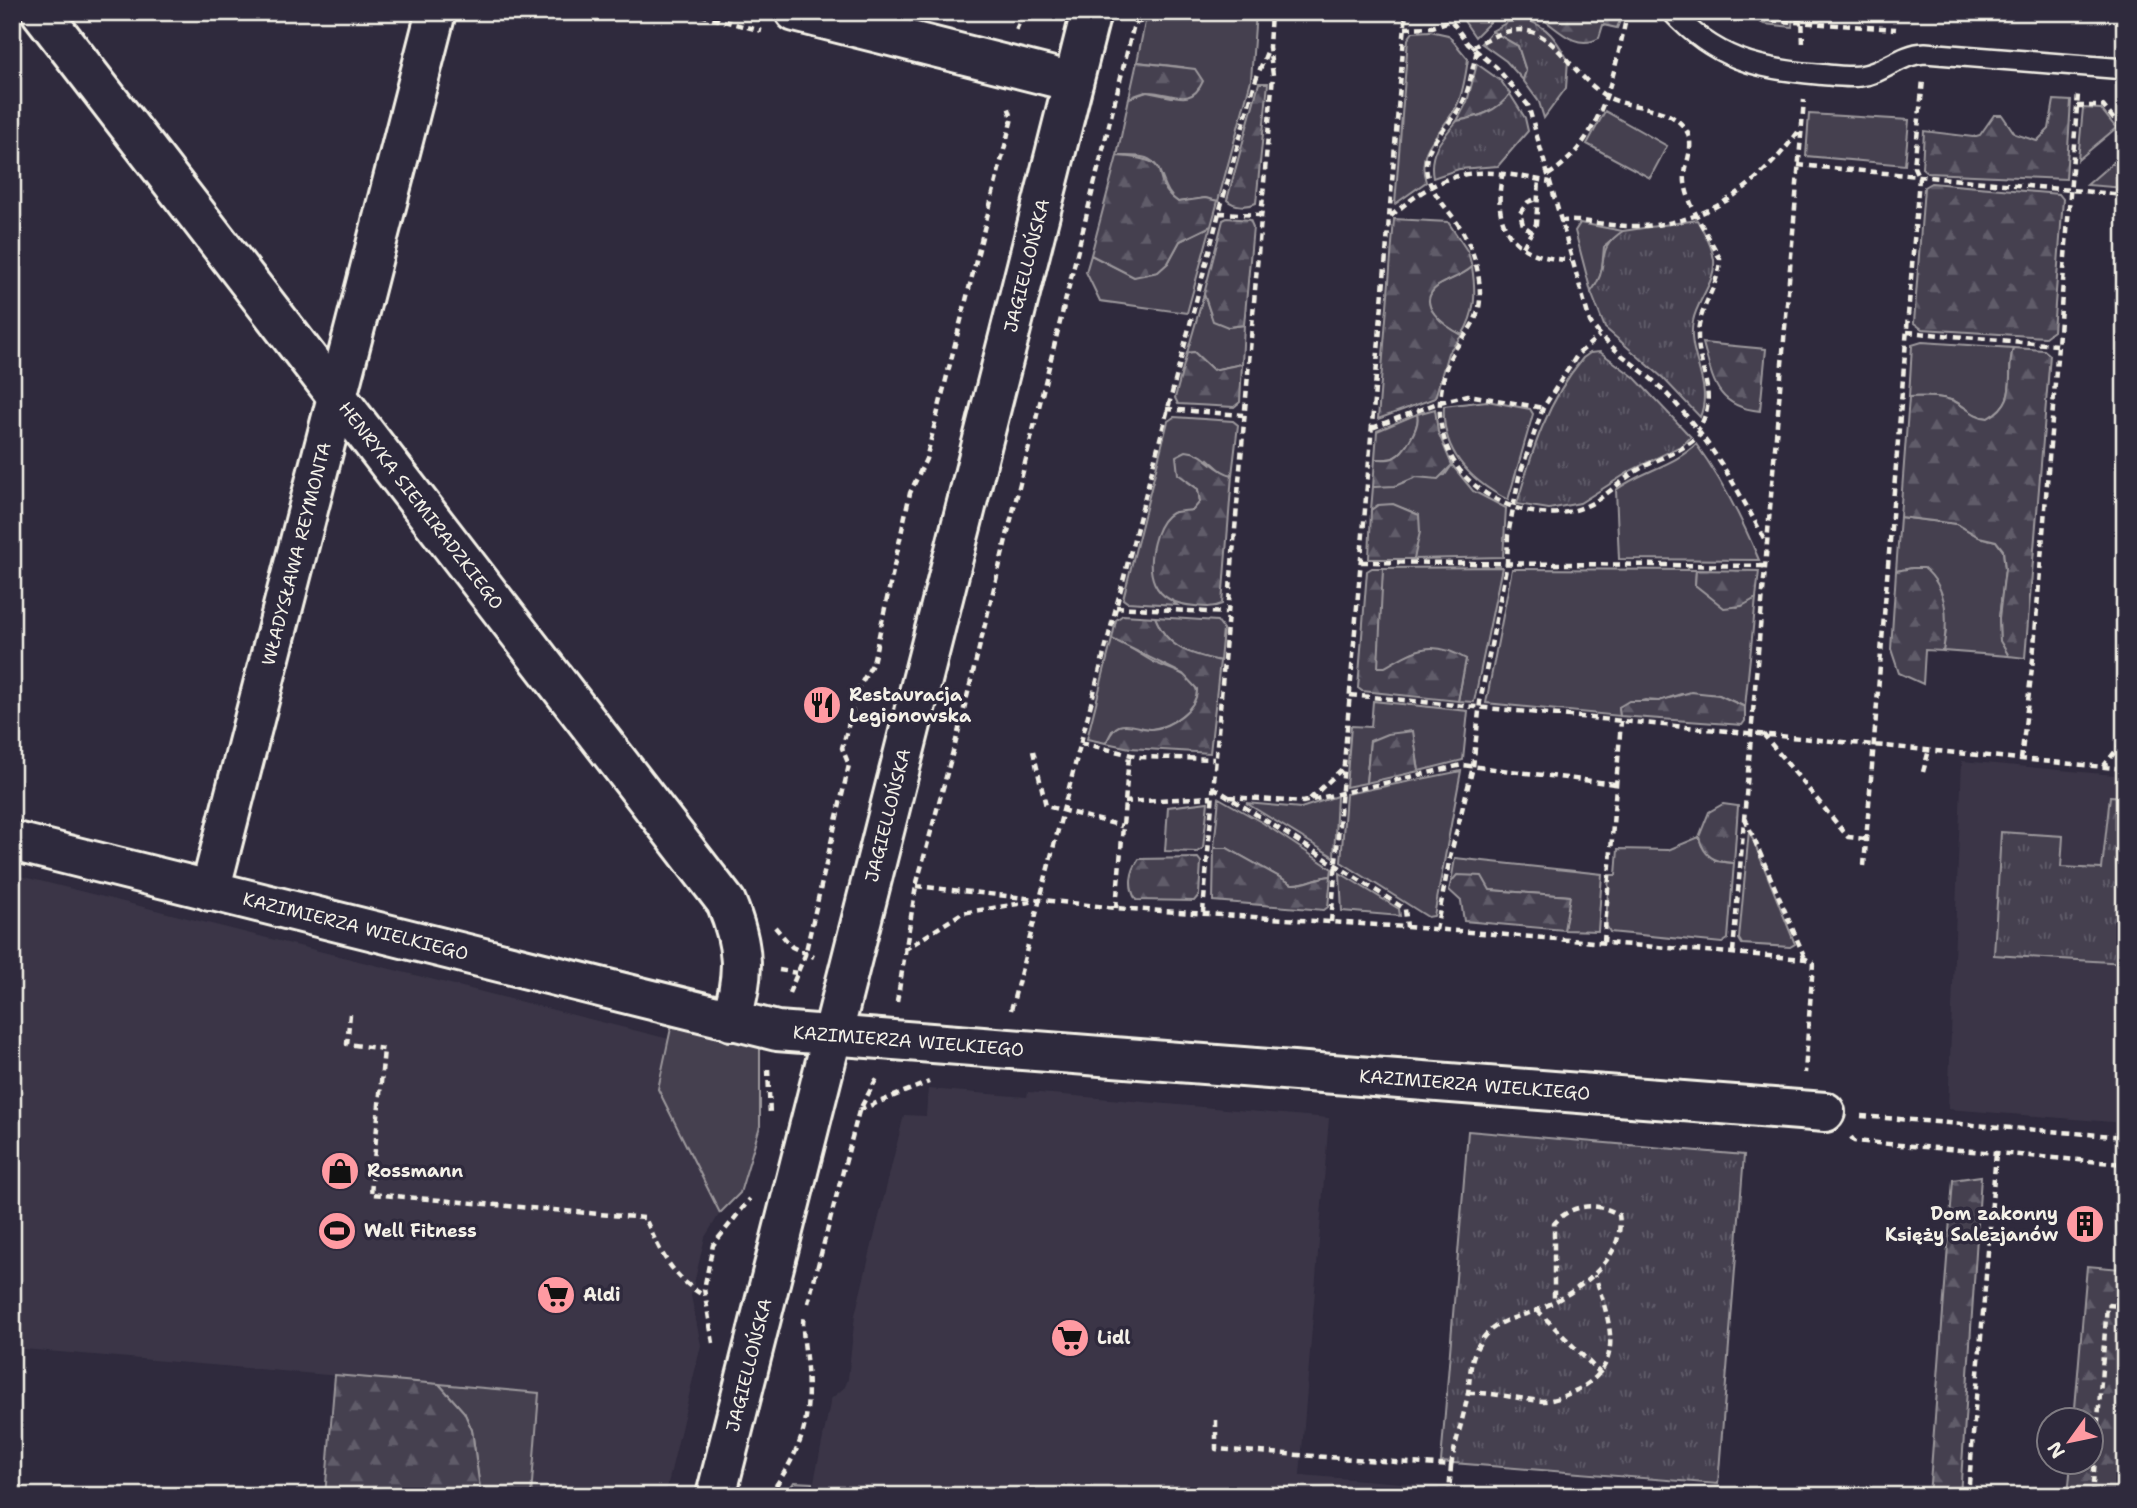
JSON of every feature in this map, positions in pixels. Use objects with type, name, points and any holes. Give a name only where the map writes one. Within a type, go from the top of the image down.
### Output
[{"type":"street","name":"HENRYKA SIEMIRADZKIEGO","points":[[41,12],[726,902],[736,926],[742,965],[742,986],[731,1021]]},
{"type":"street","name":"WŁADYSŁAWA REYMONTA","points":[[210,891],[436,12]]},
{"type":"street","name":"JAGIELLOŃSKA","points":[[716,1496],[1091,12]]},
{"type":"street","points":[[781,22],[1073,82]]},
{"type":"street","name":"KAZIMIERZA WIELKIEGO","points":[[12,841],[777,1031],[1825,1112]]},
{"type":"lane","points":[[1671,12],[1706,45],[1732,58],[1763,67],[1806,73],[1858,77],[1879,72],[1907,55],[1925,53],[2125,69]]},
{"type":"path","points":[[689,12],[781,22]]},
{"type":"path","points":[[896,1011],[916,886],[958,733],[1137,12]]},
{"type":"path","points":[[1134,23],[1178,12]]},
{"type":"path","points":[[1203,912],[1259,215],[1273,75],[1269,47],[1271,12]]},
{"type":"path","points":[[1401,12],[1406,25]]},
{"type":"path","points":[[1331,922],[1406,12]]},
{"type":"path","points":[[1446,12],[1450,21],[1475,50],[1496,66],[1528,105],[1590,322],[1600,336],[1660,387],[1699,432],[1734,482],[1768,544]]},
{"type":"path","points":[[1548,175],[1574,155],[1606,96],[1626,19],[1633,12]]},
{"type":"path","points":[[1733,952],[1806,73],[1801,12]]},
{"type":"path","points":[[1406,25],[1432,27],[1450,21]]},
{"type":"path","points":[[1486,32],[1475,50],[1465,99],[1427,155],[1427,173],[1432,186],[1464,233],[1474,255],[1480,298],[1470,332],[1450,358],[1440,402],[1444,440],[1463,475],[1487,496],[1512,509],[1544,513],[1570,510],[1593,503],[1635,472],[1686,448],[1699,432],[1707,416],[1709,398],[1698,339],[1699,320],[1719,273],[1720,259],[1685,183],[1691,145],[1684,126],[1658,112],[1606,96],[1585,80],[1564,45]]},
{"type":"path","points":[[1011,1012],[1219,213],[1255,79],[1269,47]]},
{"type":"path","points":[[1864,866],[1919,178],[1914,167],[1925,53]]},
{"type":"path","points":[[2021,760],[2032,659],[2080,66]]},
{"type":"path","points":[[787,997],[805,955],[849,765],[842,748],[859,687],[873,663],[883,628],[911,494],[926,459],[1012,118],[1002,97]]},
{"type":"path","points":[[2077,106],[2103,106],[2125,133]]},
{"type":"path","points":[[1560,220],[1581,219],[1630,226],[1667,223],[1698,214],[1736,196],[1759,179],[1780,158],[1802,127]]},
{"type":"path","points":[[1798,165],[2125,195]]},
{"type":"path","points":[[1391,216],[1416,194],[1472,172],[1503,172],[1550,182]]},
{"type":"path","points":[[1503,172],[1497,208],[1504,229],[1523,247],[1551,259],[1571,260]]},
{"type":"path","points":[[1523,247],[1532,232],[1539,180]]},
{"type":"path","points":[[1532,232],[1523,225],[1520,213],[1528,202],[1538,198]]},
{"type":"path","points":[[1219,213],[1259,215]]},
{"type":"path","points":[[1907,332],[2057,345]]},
{"type":"path","points":[[1436,930],[1450,858],[1473,767],[1479,708],[1507,563],[1512,509],[1519,477],[1543,408],[1578,354],[1600,336]]},
{"type":"path","points":[[1372,429],[1440,402],[1468,395],[1543,408]]},
{"type":"path","points":[[1167,409],[1243,415]]},
{"type":"path","points":[[1361,562],[1766,566]]},
{"type":"path","points":[[1116,607],[1226,613]]},
{"type":"path","points":[[1350,695],[2125,769]]},
{"type":"path","points":[[1604,942],[1621,721]]},
{"type":"path","points":[[1763,734],[1848,837],[1866,839]]},
{"type":"path","points":[[2103,767],[2125,739]]},
{"type":"path","points":[[1081,743],[1129,755],[1214,759]]},
{"type":"path","points":[[1923,772],[1929,750]]},
{"type":"path","points":[[1033,751],[1046,806],[1122,825]]},
{"type":"path","points":[[1116,908],[1129,755]]},
{"type":"path","points":[[1229,797],[1310,800],[1462,765],[1615,784]]},
{"type":"path","points":[[1310,800],[1343,767]]},
{"type":"path","points":[[1213,787],[1405,909],[1408,927]]},
{"type":"path","points":[[1124,802],[1212,797]]},
{"type":"path","points":[[1744,817],[1806,959]]},
{"type":"path","points":[[916,886],[1116,908],[1408,927],[1806,959],[1814,963],[1805,1075],[1795,1086],[1783,1088],[1782,1108]]},
{"type":"path","points":[[904,950],[962,913],[1014,907],[1040,900]]},
{"type":"path","points":[[350,1014],[347,1044],[384,1049],[371,1194],[645,1218],[669,1266],[684,1284],[704,1296]]},
{"type":"path","points":[[769,1062],[770,1127]]},
{"type":"path","points":[[769,1496],[801,1444],[809,1401],[803,1319],[859,1111],[880,1071]]},
{"type":"path","points":[[1825,1112],[1881,1119],[2125,1137]]},
{"type":"path","points":[[1825,1112],[1854,1141],[2125,1164]]},
{"type":"path","points":[[1968,1496],[1996,1153]]},
{"type":"path","points":[[713,1348],[704,1296],[713,1245],[750,1200],[754,1190]]},
{"type":"path","points":[[1449,1496],[1451,1466],[1468,1392],[1470,1359],[1483,1338],[1506,1320],[1554,1302],[1595,1275],[1620,1236],[1619,1214],[1610,1209],[1586,1206],[1567,1212],[1554,1224],[1554,1302]]},
{"type":"path","points":[[1468,1392],[1546,1401],[1578,1389],[1601,1374],[1611,1354],[1595,1275]]},
{"type":"path","points":[[2092,1496],[2107,1305],[2125,1306]]},
{"type":"path","points":[[1537,1310],[1601,1374]]},
{"type":"path","points":[[1216,1420],[1219,1427],[1216,1449],[1451,1466]]},
{"type":"shaded area","points":[[1962,761],[2125,776],[2125,1123],[1948,1109]]},
{"type":"shaded area","points":[[12,874],[669,1039],[658,1089],[720,1213],[705,1237],[691,1296],[701,1345],[665,1496],[531,1496],[539,1393],[12,1348]]},
{"type":"shaded area","points":[[928,1089],[1027,1097],[1028,1092],[1329,1118],[1300,1475],[1439,1486],[1438,1496],[811,1496],[831,1399],[845,1387],[848,1379],[855,1315],[904,1115],[926,1116]]},
{"type":"green space","points":[[1186,12],[1256,12],[1251,80],[1218,201],[1205,198],[1178,202],[1168,191],[1152,161],[1139,156],[1117,156],[1129,98],[1147,92],[1172,97],[1183,67],[1137,62],[1145,22]]},
{"type":"green space","points":[[1458,12],[1510,12],[1492,20],[1475,37]]},
{"type":"green space","points":[[1532,12],[1618,12],[1622,16],[1617,28],[1603,25],[1599,38],[1581,42],[1564,35]]},
{"type":"green space","points":[[1741,12],[1793,12],[1792,27],[1764,24]]},
{"type":"green space","points":[[1525,20],[1546,30],[1556,40],[1568,60],[1566,88],[1544,118],[1539,102],[1523,80],[1526,71],[1518,46],[1492,31],[1508,22]]},
{"type":"green space","points":[[1430,31],[1448,35],[1468,59],[1464,81],[1453,113],[1433,140],[1424,158],[1426,182],[1395,204],[1408,39],[1413,32]]},
{"type":"green space","points":[[1492,31],[1518,46],[1526,71],[1523,80],[1506,61],[1481,43]]},
{"type":"green space","points":[[1137,62],[1195,69],[1203,81],[1198,90],[1185,97],[1146,92],[1129,98]]},
{"type":"green space","points":[[1477,64],[1501,81],[1510,94],[1486,113],[1457,121],[1467,102]]},
{"type":"green space","points":[[1259,83],[1268,83],[1256,203],[1237,205],[1227,200]]},
{"type":"green space","points":[[1510,94],[1525,118],[1528,131],[1498,166],[1459,169],[1433,178],[1434,154],[1441,140],[1457,121],[1486,113]]},
{"type":"green space","points":[[2054,100],[2071,101],[2066,179],[1928,173],[1922,168],[1924,131],[1973,137],[1980,135],[1994,115],[2002,115],[2015,134],[2037,141],[2049,129]]},
{"type":"green space","points":[[2083,108],[2101,109],[2116,128],[2078,160]]},
{"type":"green space","points":[[1605,111],[1667,146],[1650,178],[1587,144]]},
{"type":"green space","points":[[1809,114],[1909,120],[1905,165],[1806,156]]},
{"type":"green space","points":[[2125,152],[2125,188],[2087,185]]},
{"type":"green space","points":[[1117,156],[1149,161],[1156,166],[1163,185],[1178,202],[1205,198],[1218,201],[1211,226],[1180,241],[1168,263],[1158,272],[1134,277],[1091,255]]},
{"type":"green space","points":[[1931,183],[2059,194],[2063,199],[2053,331],[2045,337],[1922,329],[1914,323],[1924,187]]},
{"type":"green space","points":[[1394,219],[1448,222],[1468,252],[1472,267],[1438,286],[1431,293],[1429,300],[1430,307],[1441,321],[1462,335],[1448,353],[1435,398],[1378,419]]},
{"type":"green space","points":[[1223,220],[1250,220],[1253,227],[1244,325],[1228,327],[1213,321],[1204,294]]},
{"type":"green space","points":[[1697,220],[1710,244],[1714,260],[1712,276],[1693,321],[1693,346],[1704,392],[1700,417],[1663,378],[1605,328],[1591,292],[1600,274],[1608,245],[1623,231]]},
{"type":"green space","points":[[1580,223],[1623,231],[1604,247],[1601,279],[1591,292],[1575,231]]},
{"type":"green space","points":[[1211,226],[1187,313],[1100,301],[1086,272],[1091,255],[1134,277],[1168,263],[1180,241]]},
{"type":"green space","points":[[1472,267],[1474,302],[1462,335],[1441,321],[1430,307],[1429,300],[1431,293],[1438,286]]},
{"type":"green space","points":[[1204,294],[1211,315],[1228,327],[1244,325],[1242,364],[1213,370],[1194,352],[1187,353]]},
{"type":"green space","points":[[1922,342],[2013,348],[2010,388],[2004,404],[1988,418],[1974,414],[1948,399],[1909,397],[1912,345]]},
{"type":"green space","points":[[1703,343],[1766,349],[1760,411],[1734,404],[1718,389]]},
{"type":"green space","points":[[2013,348],[2044,350],[2050,355],[2025,658],[2009,656],[2000,641],[1999,618],[2005,569],[2003,550],[1996,541],[1979,537],[1957,524],[1900,517],[1909,397],[1948,399],[1974,414],[1988,418],[1998,411],[2008,396]]},
{"type":"green space","points":[[1194,352],[1213,370],[1242,364],[1240,402],[1234,407],[1178,404],[1175,398],[1187,353]]},
{"type":"green space","points":[[1600,352],[1634,377],[1691,437],[1683,445],[1632,470],[1580,503],[1549,509],[1517,504],[1550,409],[1570,374],[1583,358],[1590,353]]},
{"type":"green space","points":[[1487,401],[1530,409],[1533,414],[1508,500],[1482,484],[1461,463],[1453,451],[1444,422],[1444,406]]},
{"type":"green space","points":[[1435,409],[1438,432],[1452,465],[1438,479],[1416,477],[1395,486],[1373,487],[1375,459],[1389,459],[1398,455],[1407,445],[1417,425],[1417,414]]},
{"type":"green space","points":[[1417,414],[1417,425],[1402,451],[1391,459],[1375,459],[1377,431]]},
{"type":"green space","points":[[1174,417],[1233,421],[1238,425],[1232,475],[1225,474],[1208,459],[1188,482],[1198,489],[1200,502],[1194,510],[1173,513],[1156,552],[1153,573],[1156,583],[1177,605],[1127,602],[1123,599],[1168,421]]},
{"type":"green space","points":[[1696,444],[1731,500],[1759,560],[1619,559],[1616,490],[1678,458]]},
{"type":"green space","points":[[1186,451],[1199,455],[1232,475],[1222,604],[1215,606],[1180,604],[1169,599],[1160,592],[1151,573],[1152,549],[1162,523],[1172,513],[1193,510],[1200,502],[1198,489],[1178,474],[1176,456]]},
{"type":"green space","points":[[1452,465],[1473,491],[1506,508],[1503,557],[1414,559],[1419,515],[1389,505],[1371,510],[1373,487],[1401,483],[1416,477],[1445,475]]},
{"type":"green space","points":[[1393,504],[1419,515],[1420,532],[1414,559],[1369,559],[1371,510],[1378,505]]},
{"type":"green space","points":[[1900,517],[1957,524],[1979,537],[1996,541],[2003,551],[2005,569],[1999,618],[2000,640],[2009,656],[1943,651],[1946,630],[1912,568],[1896,571]]},
{"type":"green space","points":[[1502,567],[1474,702],[1458,701],[1466,659],[1453,654],[1424,649],[1385,668],[1378,667],[1376,659],[1383,568]]},
{"type":"green space","points":[[1383,568],[1378,667],[1385,667],[1424,649],[1443,649],[1454,653],[1466,659],[1458,701],[1362,691],[1358,688],[1367,571]]},
{"type":"green space","points":[[1924,568],[1932,576],[1945,606],[1943,651],[1925,650],[1923,684],[1899,673],[1891,649],[1896,571]]},
{"type":"green space","points":[[1512,569],[1696,570],[1695,585],[1737,607],[1756,598],[1745,707],[1719,695],[1681,694],[1659,701],[1645,700],[1619,707],[1620,716],[1486,703]]},
{"type":"green space","points":[[1696,570],[1759,571],[1756,598],[1742,606],[1724,608],[1695,585]]},
{"type":"green space","points":[[1123,615],[1155,617],[1172,643],[1198,656],[1220,661],[1210,753],[1130,748],[1106,743],[1119,726],[1152,729],[1167,725],[1193,703],[1197,689],[1183,674],[1112,639],[1116,620]]},
{"type":"green space","points":[[1155,617],[1217,621],[1223,629],[1220,661],[1198,656],[1172,643]]},
{"type":"green space","points":[[1112,639],[1187,677],[1193,682],[1198,698],[1189,709],[1165,726],[1151,729],[1117,729],[1112,731],[1106,743],[1087,739]]},
{"type":"green space","points":[[1691,692],[1719,695],[1745,707],[1745,721],[1742,725],[1620,716],[1619,707],[1629,701],[1659,701]]},
{"type":"green space","points":[[1373,701],[1468,711],[1463,760],[1419,771],[1412,731],[1370,741],[1366,783],[1346,787],[1351,726],[1371,727]]},
{"type":"green space","points":[[1413,731],[1419,771],[1366,783],[1370,741],[1387,734]]},
{"type":"green space","points":[[1461,771],[1434,916],[1428,917],[1341,862],[1346,794]]},
{"type":"green space","points":[[1337,796],[1334,857],[1246,803],[1301,808]]},
{"type":"green space","points":[[2110,796],[2125,797],[2125,963],[1994,955],[2001,832],[2063,836],[2061,867],[2102,869]]},
{"type":"green space","points":[[1219,798],[1263,823],[1332,869],[1331,876],[1292,884],[1227,848],[1214,848]]},
{"type":"green space","points":[[1208,802],[1203,848],[1197,852],[1165,851],[1168,807]]},
{"type":"green space","points":[[1723,804],[1738,806],[1734,863],[1711,857],[1699,837],[1709,812]]},
{"type":"green space","points":[[1749,830],[1795,944],[1790,947],[1742,944],[1739,939]]},
{"type":"green space","points":[[1699,837],[1702,846],[1716,861],[1734,863],[1728,939],[1722,943],[1610,932],[1606,925],[1609,875],[1616,875],[1618,849],[1668,850]]},
{"type":"green space","points":[[1214,848],[1227,848],[1292,884],[1331,876],[1328,907],[1324,910],[1213,901]]},
{"type":"green space","points":[[1198,858],[1201,862],[1199,895],[1194,901],[1136,900],[1131,879],[1139,859]]},
{"type":"green space","points":[[1455,858],[1602,874],[1598,931],[1564,930],[1569,896],[1490,890],[1458,875],[1451,882]]},
{"type":"green space","points":[[1340,873],[1399,909],[1400,916],[1342,911]]},
{"type":"green space","points":[[1457,875],[1482,876],[1490,890],[1570,896],[1564,930],[1464,921],[1461,901],[1449,890]]},
{"type":"green space","points":[[671,1028],[760,1047],[760,1126],[740,1193],[720,1213],[658,1089]]},
{"type":"green space","points":[[1468,1131],[1744,1155],[1718,1484],[1441,1462]]},
{"type":"green space","points":[[1981,1176],[1960,1496],[1929,1496],[1953,1180]]},
{"type":"green space","points":[[2087,1266],[2121,1269],[2125,1266],[2125,1496],[2068,1496],[2070,1476],[2106,1476],[2106,1406],[2075,1406]]},
{"type":"green space","points":[[335,1375],[439,1384],[464,1412],[472,1430],[481,1496],[325,1496]]},
{"type":"green space","points":[[439,1384],[539,1393],[531,1496],[481,1496],[472,1430],[464,1412]]},
{"type":"green space","points":[[794,1482],[812,1483],[811,1496],[785,1496]]},
{"type":"place","name":"Restauracja Legionowska","points":[[822,705]]},
{"type":"place","name":"Rossmann","points":[[340,1171]]},
{"type":"place","name":"Dom zakonny Księży Salezjanów","points":[[2085,1224]]},
{"type":"place","name":"Well Fitness","points":[[337,1231]]},
{"type":"place","name":"Aldi","points":[[556,1295]]},
{"type":"place","name":"Lidl","points":[[1070,1338]]}]
